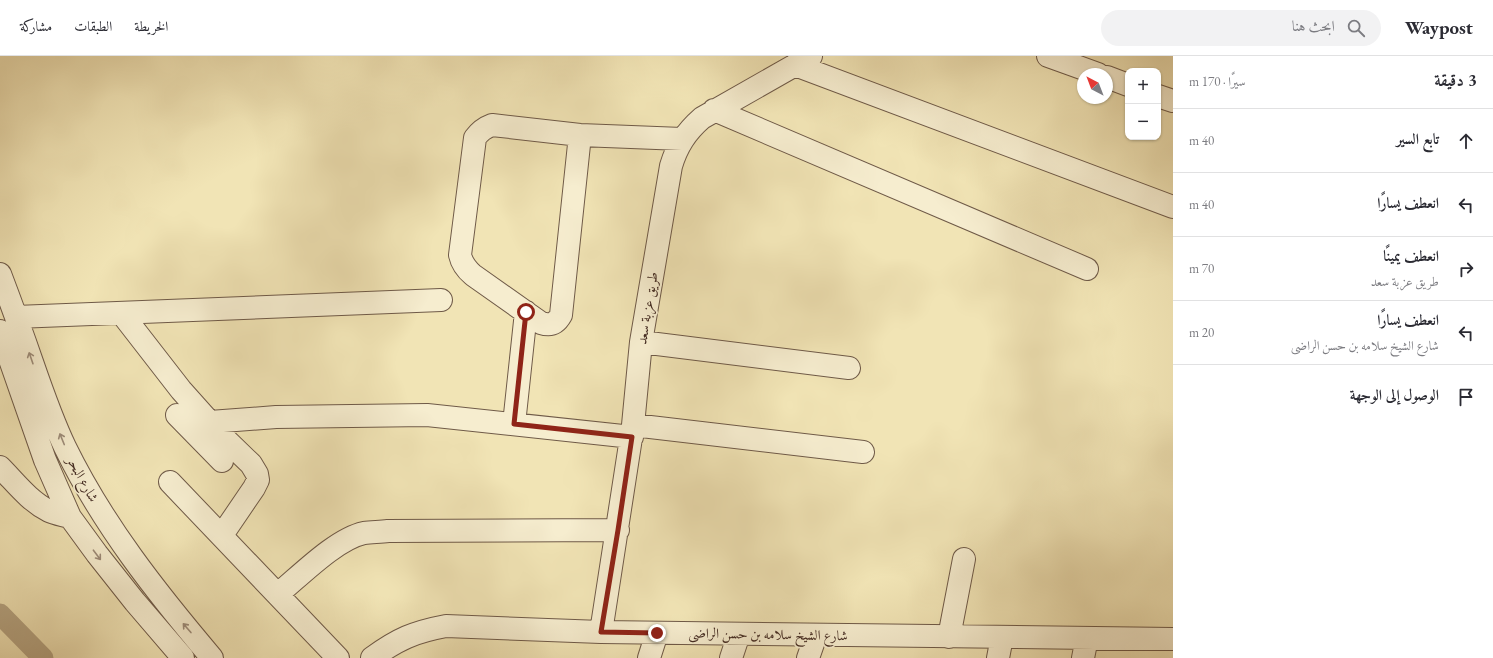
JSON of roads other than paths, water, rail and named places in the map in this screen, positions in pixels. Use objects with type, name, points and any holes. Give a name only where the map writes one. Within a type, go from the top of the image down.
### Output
[{"type":"street","points":[[1048,56],[1081,68]]},
{"type":"street","points":[[803,60],[1173,207]]},
{"type":"street","name":"طريق عزبة سعد","points":[[601,632],[618,530],[632,431],[641,342],[671,166],[675,152],[691,127],[702,118],[803,60]]},
{"type":"street","points":[[1113,79],[1125,84]]},
{"type":"street","points":[[1161,97],[1173,101]]},
{"type":"street","points":[[714,110],[1087,269]]},
{"type":"street","points":[[580,134],[561,315],[553,324],[547,325],[541,323],[473,275],[464,266],[462,261],[460,255],[475,138],[479,132],[485,127],[492,125],[580,134],[682,139]]},
{"type":"street","name":"شارع البحر","points":[[0,274],[65,447],[106,520],[167,605],[212,658]]},
{"type":"street","points":[[16,317],[122,314],[441,300]]},
{"type":"street","points":[[514,424],[526,312]]},
{"type":"street","points":[[122,314],[181,390],[211,432],[222,461]]},
{"type":"street","name":"شارع البحر","points":[[0,331],[45,460],[70,517],[135,602],[183,658]]},
{"type":"street","points":[[641,342],[849,368]]},
{"type":"street","points":[[177,415],[211,432],[251,464],[257,474],[258,480],[254,488],[222,535]]},
{"type":"street","points":[[211,432],[276,417],[427,415],[514,424],[632,431],[862,452]]},
{"type":"street","points":[[0,467],[32,500],[41,507],[50,512],[70,517]]},
{"type":"street","points":[[170,482],[338,658]]},
{"type":"street","points":[[83,534],[106,520]]},
{"type":"street","points":[[278,594],[328,553],[347,540],[363,534],[388,531],[618,530]]},
{"type":"street","points":[[949,637],[964,559]]},
{"type":"street","name":"شارع الشيخ سلامه بن حسن الراضى","points":[[372,658],[403,637],[424,630],[446,626],[601,632],[949,637],[1000,648],[1085,648],[1171,645]]},
{"type":"street","points":[[649,658],[657,633]]},
{"type":"street","points":[[731,658],[739,634]]},
{"type":"street","points":[[808,658],[816,635]]},
{"type":"waterway","points":[[0,614],[43,658]]}]
